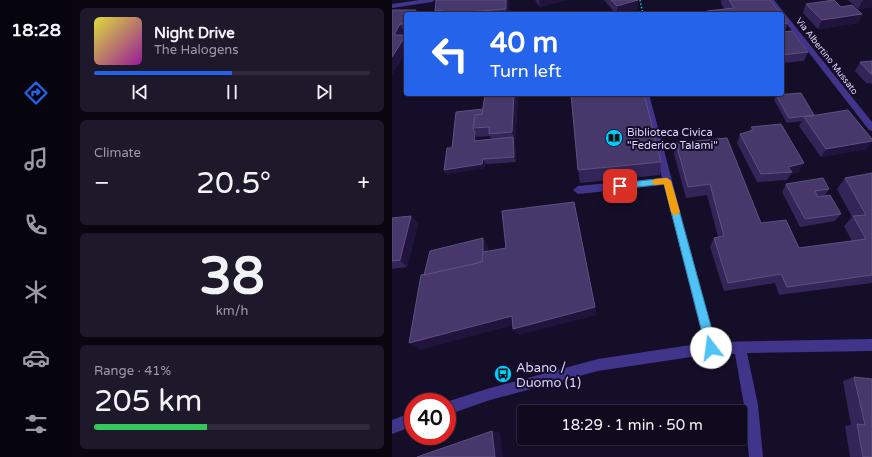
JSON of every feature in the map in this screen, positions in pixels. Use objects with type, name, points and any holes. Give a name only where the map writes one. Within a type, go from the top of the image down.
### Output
[{"type":"street","points":[[392,6],[432,0]]},
{"type":"street","name":"Via Albertino Mussato","points":[[771,0],[780,12]]},
{"type":"street","name":"Via Albertino Mussato","points":[[784,17],[872,128]]},
{"type":"street","points":[[646,96],[711,348]]},
{"type":"street","points":[[578,190],[667,181]]},
{"type":"street","points":[[456,405],[490,394],[598,365],[711,348],[872,345]]},
{"type":"street","points":[[740,348],[751,405],[756,457]]},
{"type":"street","points":[[392,426],[404,423]]},
{"type":"path","points":[[640,0],[643,12]]},
{"type":"building","points":[[436,0],[506,0],[506,9],[468,12],[442,12],[442,10],[435,11]]},
{"type":"building","points":[[611,0],[638,0],[617,6]]},
{"type":"building","points":[[729,0],[770,0],[779,12],[707,11],[734,8]]},
{"type":"building","points":[[834,0],[841,7],[852,5],[862,14],[822,20],[806,4]]},
{"type":"building","points":[[392,10],[416,10],[415,12],[404,12],[404,24],[400,24],[394,35],[404,35],[404,38],[392,57]]},
{"type":"building","points":[[784,18],[788,23],[784,24]]},
{"type":"building","points":[[792,31],[808,52],[784,55],[784,32]]},
{"type":"building","points":[[872,61],[872,74],[871,74],[860,62]]},
{"type":"building","points":[[801,93],[814,115],[789,118],[777,96],[784,96],[784,94]]},
{"type":"building","points":[[485,96],[514,96],[512,132],[489,134],[489,127],[473,128],[475,115],[482,114]]},
{"type":"building","name":"Biblioteca Civica \"Federico Talami\"","points":[[571,96],[644,96],[661,162],[578,170]]},
{"type":"building","points":[[483,109],[482,114],[475,115],[473,128],[475,133],[474,141],[513,137],[514,157],[483,159],[482,164],[444,170],[447,148],[452,148],[456,112]]},
{"type":"building","points":[[848,110],[872,139],[872,141],[826,149],[804,117]]},
{"type":"building","points":[[781,124],[804,163],[788,167],[792,172],[761,174],[740,134],[754,130],[751,127]]},
{"type":"building","points":[[727,138],[761,223],[786,220],[799,248],[866,239],[853,216],[866,215],[845,178],[872,173],[872,275],[787,287],[781,274],[728,283],[714,238],[724,236],[710,184],[688,187],[676,143]]},
{"type":"building","points":[[823,178],[829,189],[815,191],[818,197],[830,195],[841,214],[805,219],[786,184]]},
{"type":"building","points":[[574,202],[595,307],[513,329],[512,316],[409,343],[421,275],[482,262],[483,252],[506,248],[502,211]]},
{"type":"building","points":[[411,216],[400,260],[392,261],[392,218]]},
{"type":"building","points":[[483,238],[482,262],[424,275],[430,251]]},
{"type":"building","points":[[854,377],[872,379],[872,457],[863,457],[857,424],[865,425]]},
{"type":"building","points":[[492,431],[495,457],[417,457],[452,445],[456,445],[456,443]]},
{"type":"slow traffic","points":[[655,182],[667,181],[675,212]]},
{"type":"place","name":"Biblioteca Civica \"Federico Talami\"","points":[[614,138]]},
{"type":"place","name":"Abano / Duomo (1)","points":[[503,374]]},
{"type":"route","points":[[620,186],[667,181],[711,348]]}]
